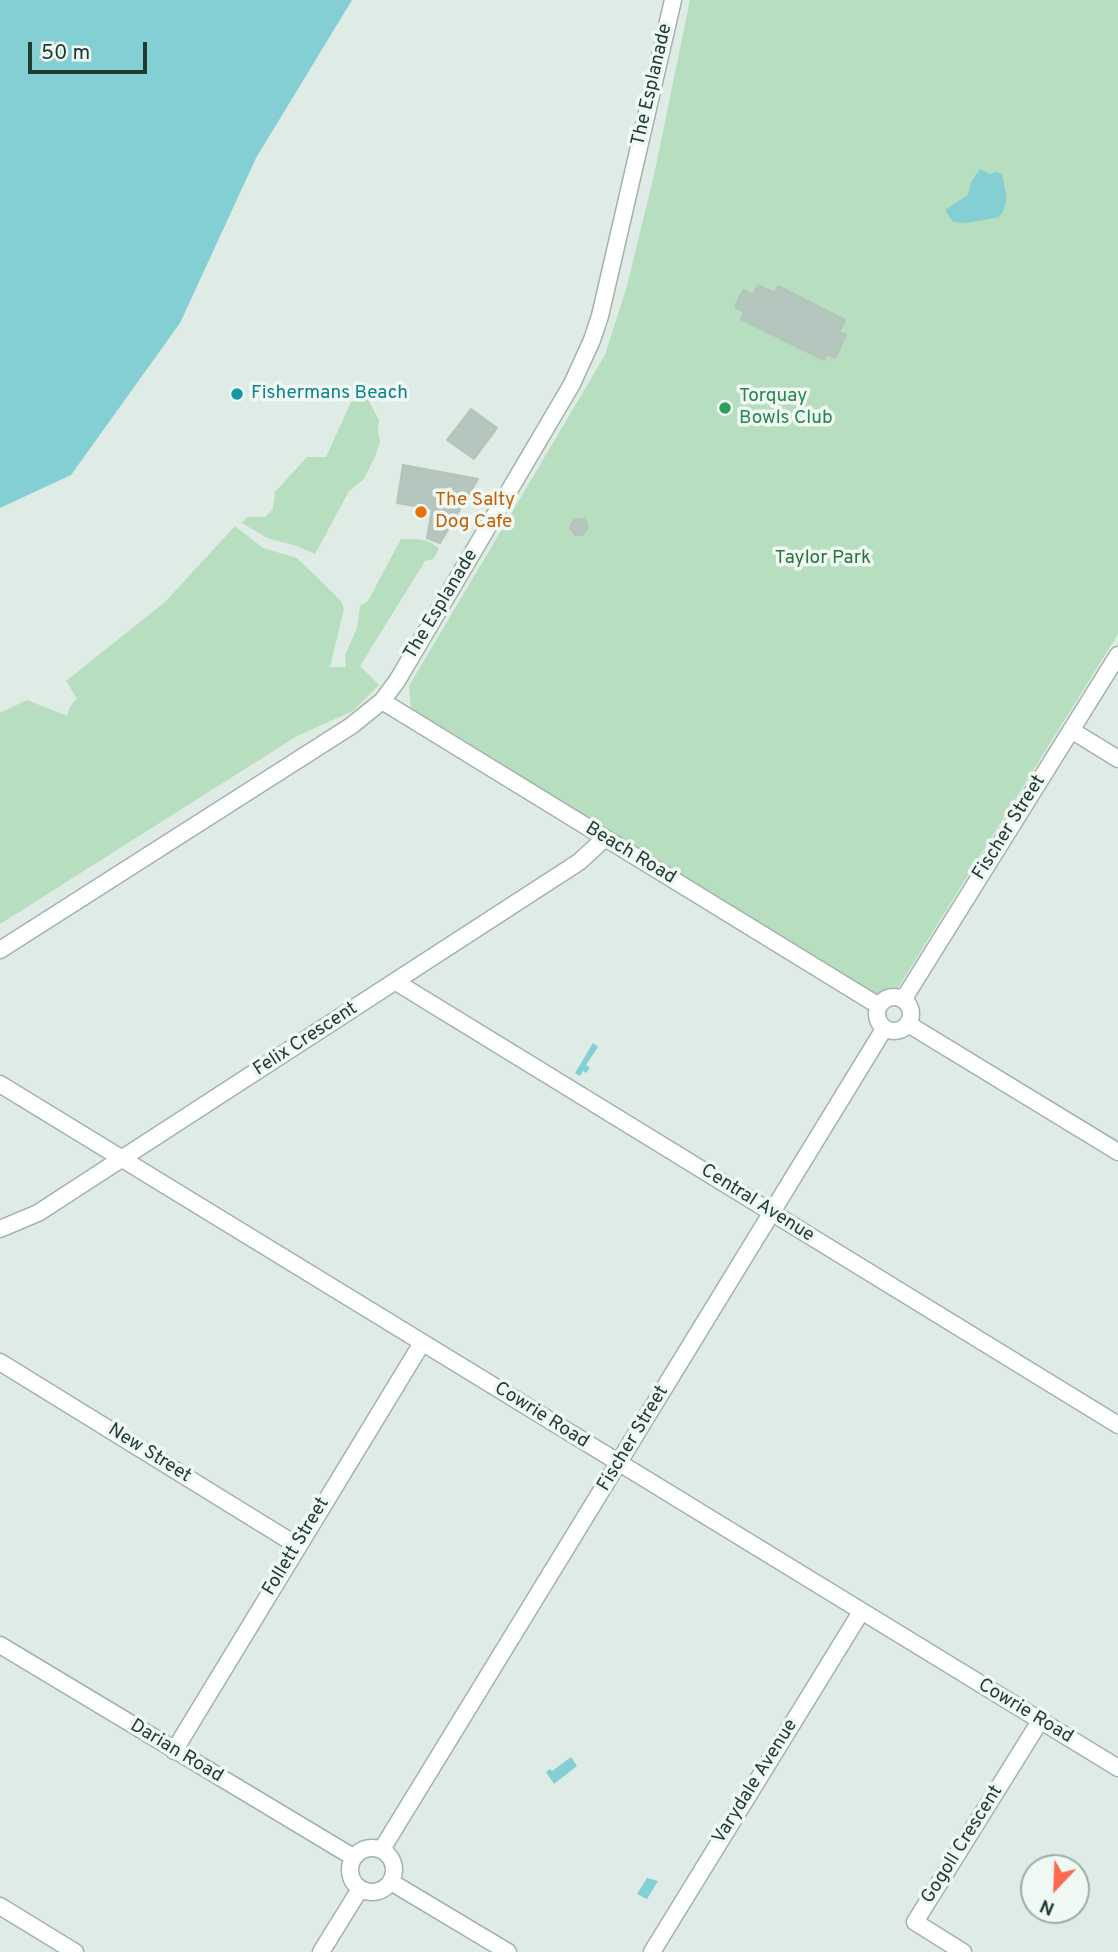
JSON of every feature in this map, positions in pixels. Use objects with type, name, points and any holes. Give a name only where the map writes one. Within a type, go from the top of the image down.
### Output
[{"type":"street","name":"The Esplanade","points":[[0,950],[351,726],[382,701],[397,681],[572,384],[592,340],[607,290],[673,0]]},
{"type":"street","name":"Fischer Street","points":[[903,1000],[1118,655]]},
{"type":"street","name":"Beach Road","points":[[382,701],[880,1006]]},
{"type":"street","points":[[1071,730],[1118,759]]},
{"type":"street","name":"Felix Crescent","points":[[0,1229],[38,1213],[396,982],[579,862],[605,838]]},
{"type":"street","name":"Central Avenue","points":[[396,982],[1118,1425]]},
{"type":"street","points":[[890,998],[903,1000],[911,1010],[908,1024],[898,1031],[884,1029],[877,1018],[880,1006],[890,998]]},
{"type":"street","points":[[908,1024],[1118,1152]]},
{"type":"street","name":"Fischer Street","points":[[382,1850],[884,1029]]},
{"type":"street","name":"Cowrie Road","points":[[0,1084],[1118,1768]]},
{"type":"street","name":"Follett Street","points":[[174,1751],[422,1343]]},
{"type":"street","name":"New Street","points":[[0,1362],[298,1546]]},
{"type":"street","name":"Varydale Avenue","points":[[652,1952],[861,1612]]},
{"type":"street","name":"Darian Road","points":[[0,1645],[353,1857]]},
{"type":"street","name":"Gogoll Crescent","points":[[964,1952],[915,1922],[1040,1721]]},
{"type":"street","points":[[366,1848],[382,1850],[390,1856],[393,1864],[391,1882],[385,1889],[376,1892],[360,1889],[350,1876],[349,1866],[353,1857],[356,1852],[366,1848]]},
{"type":"street","points":[[391,1882],[508,1952]]},
{"type":"street","points":[[321,1952],[360,1889]]},
{"type":"street","points":[[0,1906],[75,1952]]},
{"type":"green space","name":"Taylor Park","points":[[690,0],[1118,0],[1118,634],[896,991],[874,995],[411,708],[409,686],[605,355],[627,286],[654,175]]},
{"type":"green space","points":[[366,396],[379,420],[380,441],[375,457],[363,480],[349,491],[315,554],[267,538],[242,523],[247,517],[265,517],[273,509],[275,492],[307,457],[326,457],[351,402]]},
{"type":"green space","points":[[235,526],[263,548],[297,558],[341,601],[344,609],[330,667],[346,667],[345,655],[357,628],[360,606],[368,601],[401,539],[426,541],[439,549],[433,559],[425,561],[360,666],[379,685],[353,711],[297,736],[0,924],[0,713],[27,700],[67,716],[77,698],[66,681],[165,602]]},
{"type":"water","points":[[0,0],[352,0],[256,158],[180,323],[71,475],[0,508]]},
{"type":"water","points":[[980,169],[990,174],[1002,174],[1006,196],[1003,212],[999,217],[966,223],[953,222],[945,210],[968,195],[971,182]]},
{"type":"water","points":[[593,1043],[598,1047],[586,1065],[590,1068],[580,1076],[575,1073]]},
{"type":"water","points":[[571,1757],[577,1766],[554,1784],[546,1772],[550,1769],[552,1771]]},
{"type":"water","points":[[647,1878],[658,1881],[647,1899],[637,1894]]},
{"type":"building","points":[[758,285],[775,293],[778,286],[845,320],[839,332],[846,335],[835,358],[827,354],[824,360],[741,319],[744,312],[735,307],[743,290],[753,295]]},
{"type":"building","points":[[471,409],[497,428],[474,459],[447,440]]},
{"type":"building","points":[[403,465],[478,479],[440,543],[427,538],[432,509],[397,503]]},
{"type":"building","points":[[584,519],[588,527],[583,535],[575,535],[570,528],[574,520]]},
{"type":"place","name":"Fishermans Beach","points":[[237,394]]},
{"type":"place","name":"Torquay Bowls Club","points":[[725,408]]},
{"type":"place","name":"The Salty Dog Cafe","points":[[421,512]]}]
